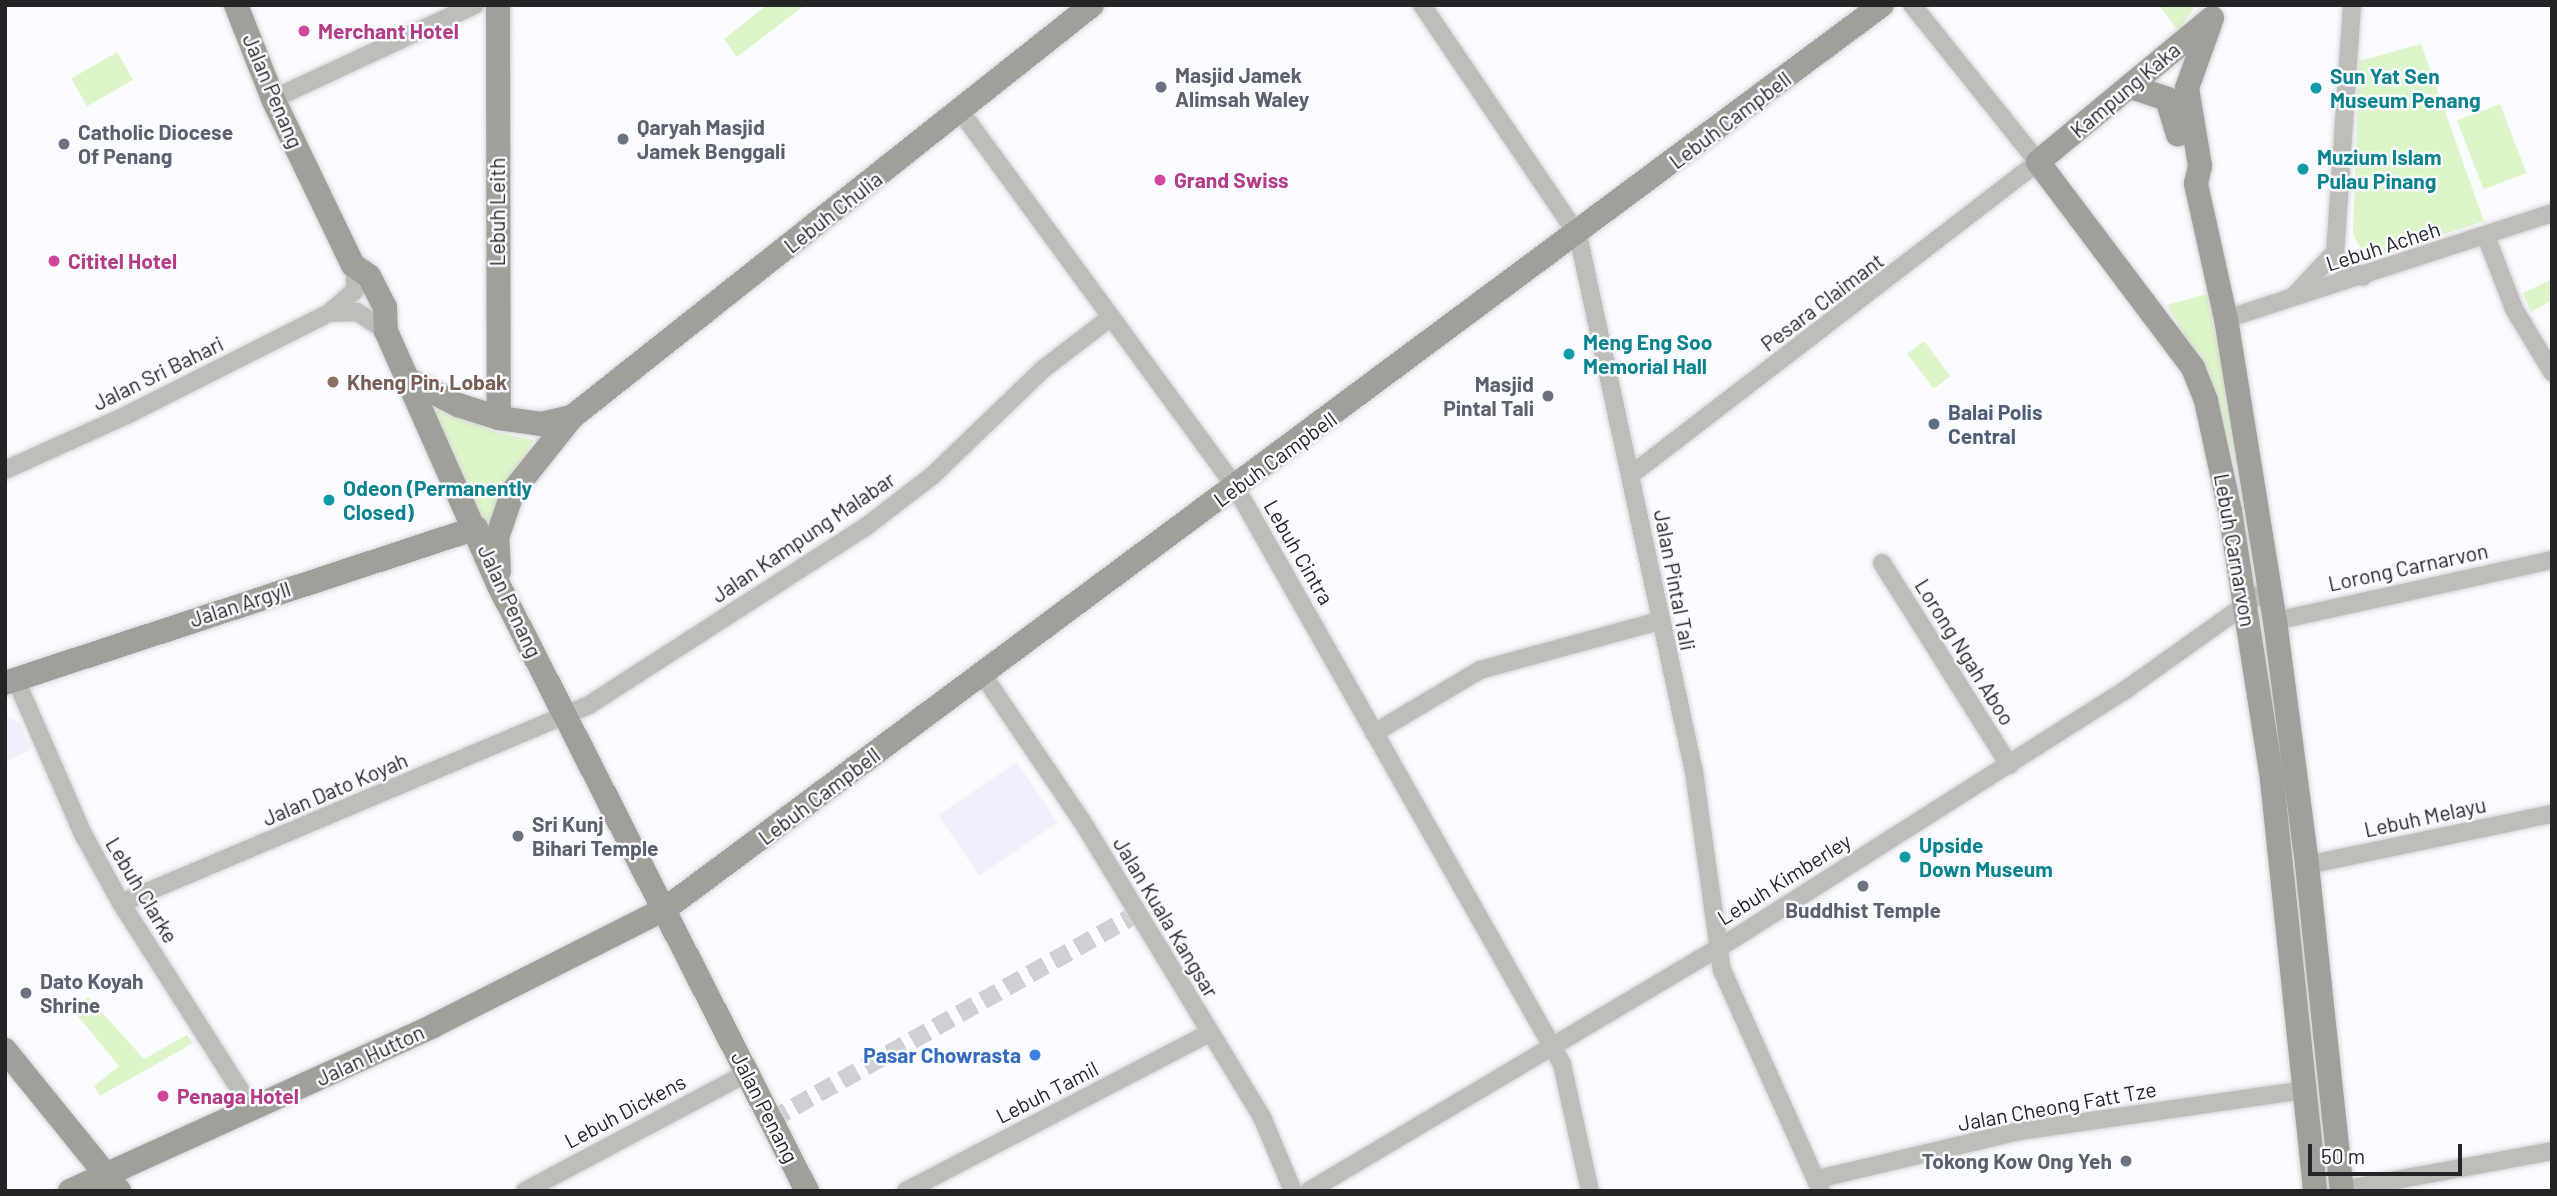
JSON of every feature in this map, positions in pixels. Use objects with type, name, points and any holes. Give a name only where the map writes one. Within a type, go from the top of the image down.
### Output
[{"type":"main road","name":"Jalan Penang","points":[[236,5],[274,99],[355,268],[369,276],[385,307],[386,331],[476,528],[499,586],[807,1191]]},
{"type":"main road","name":"Lebuh Leith","points":[[498,5],[499,418]]},
{"type":"main road","name":"Lebuh Chulia","points":[[499,586],[498,538],[513,491],[572,417],[961,112],[1092,5]]},
{"type":"main road","name":"Lebuh Campbell","points":[[665,909],[1578,235],[1882,5]]},
{"type":"main road","name":"Kampung Kaka","points":[[2038,162],[2131,87],[2217,12]]},
{"type":"main road","name":"Lebuh Carnarvon","points":[[2217,12],[2187,88],[2200,166],[2196,184],[2226,319],[2275,621],[2308,865],[2342,1190]]},
{"type":"main road","name":"Lebuh Carnarvon","points":[[2131,87],[2161,95],[2173,107],[2186,173],[2196,184]]},
{"type":"main road","name":"Lebuh Carnarvon","points":[[2038,162],[2193,368],[2227,499],[2246,606],[2286,883],[2315,1191]]},
{"type":"main road","name":"Lebuh Chulia","points":[[407,379],[458,405],[499,418],[541,424],[572,417]]},
{"type":"main road","name":"Jalan Argyll","points":[[10,681],[476,528]]},
{"type":"main road","name":"Jalan Hutton","points":[[70,1191],[112,1183],[253,1110],[665,909]]},
{"type":"main road","points":[[5,1050],[112,1183]]},
{"type":"street","points":[[274,99],[475,5]]},
{"type":"street","name":"Jalan Pintal Tali","points":[[1422,5],[1578,235],[1632,474],[1659,621],[1693,772],[1721,946],[1721,970],[1819,1185]]},
{"type":"street","name":"Lebuh Carnarvon","points":[[1912,5],[2038,162]]},
{"type":"street","points":[[2352,5],[2336,252],[2339,264],[2363,276]]},
{"type":"street","name":"Lebuh Cintra","points":[[961,112],[1236,488],[1551,1044],[1565,1072],[1590,1191]]},
{"type":"street","name":"Pesara Claimant","points":[[1632,474],[1880,288],[2038,162]]},
{"type":"street","name":"Lebuh Acheh","points":[[2226,319],[2552,213]]},
{"type":"street","points":[[2486,236],[2514,309],[2552,372]]},
{"type":"street","points":[[2292,299],[2336,252]]},
{"type":"street","name":"Jalan Sri Bahari","points":[[5,470],[129,414],[330,313],[355,290],[355,268]]},
{"type":"street","points":[[330,313],[357,312],[386,331]]},
{"type":"street","name":"Jalan Kampung Malabar","points":[[567,718],[867,526],[932,476],[1042,370],[1111,317]]},
{"type":"street","name":"Lorong Carnarvon","points":[[2275,621],[2552,560]]},
{"type":"street","name":"Lorong Ngah Aboo","points":[[1882,563],[2009,765]]},
{"type":"street","name":"Lebuh Kimberley","points":[[1309,1191],[1551,1044],[1721,946],[2009,765],[2246,606],[2270,587]]},
{"type":"street","points":[[1374,733],[1480,670],[1659,621]]},
{"type":"street","name":"Jalan Kuala Kangsar","points":[[983,675],[1083,821],[1262,1117],[1293,1191]]},
{"type":"street","name":"Lebuh Clarke","points":[[10,681],[83,834],[121,903],[253,1110]]},
{"type":"street","name":"Jalan Dato Koyah","points":[[121,903],[567,718]]},
{"type":"street","name":"Lebuh Melayu","points":[[2308,865],[2552,814]]},
{"type":"street","name":"Lebuh Tamil","points":[[905,1191],[1209,1033]]},
{"type":"street","name":"Lebuh Dickens","points":[[525,1191],[747,1073]]},
{"type":"street","name":"Jalan Cheong Fatt Tze","points":[[1819,1185],[2020,1131],[2305,1090]]},
{"type":"street","points":[[2342,1190],[2552,1151]]},
{"type":"shaded area","points":[[5,716],[20,723],[30,750],[5,762]]},
{"type":"shaded area","points":[[1017,762],[1058,823],[979,876],[938,815]]},
{"type":"green space","points":[[767,5],[805,5],[737,57],[724,39]]},
{"type":"green space","points":[[2159,5],[2196,5],[2178,31]]},
{"type":"green space","points":[[2421,44],[2484,221],[2374,257],[2364,254],[2353,234],[2359,61]]},
{"type":"green space","points":[[117,52],[133,80],[87,106],[71,78]]},
{"type":"green space","points":[[2500,104],[2527,173],[2484,190],[2457,120]]},
{"type":"green space","points":[[2552,279],[2552,301],[2531,312],[2523,293]]},
{"type":"green space","points":[[2207,294],[2243,464],[2236,466],[2202,366],[2167,305]]},
{"type":"green space","points":[[1924,341],[1950,376],[1934,389],[1907,354]]},
{"type":"green space","points":[[442,407],[498,433],[534,440],[488,525],[482,523],[435,413]]},
{"type":"green space","points":[[88,997],[144,1059],[187,1035],[193,1043],[100,1096],[94,1086],[119,1066],[72,1009]]},
{"type":"tunnel","points":[[771,1120],[1139,913]]},
{"type":"place","name":"Merchant Hotel","points":[[304,31]]},
{"type":"place","name":"Masjid Jamek Alimsah Waley","points":[[1161,87]]},
{"type":"place","name":"Sun Yat Sen Museum Penang","points":[[2316,88]]},
{"type":"place","name":"Qaryah Masjid Jamek Benggali","points":[[623,139]]},
{"type":"place","name":"Catholic Diocese Of Penang","points":[[64,144]]},
{"type":"place","name":"Muzium Islam Pulau Pinang","points":[[2303,169]]},
{"type":"place","name":"Grand Swiss","points":[[1160,180]]},
{"type":"place","name":"Cititel Hotel","points":[[54,261]]},
{"type":"place","name":"Meng Eng Soo Memorial Hall","points":[[1569,354]]},
{"type":"place","name":"Kheng Pin, Lobak","points":[[333,382]]},
{"type":"place","name":"Masjid Pintal Tali","points":[[1548,396]]},
{"type":"place","name":"Balai Polis Central","points":[[1934,424]]},
{"type":"place","name":"Odeon (Permanently Closed)","points":[[329,500]]},
{"type":"place","name":"Sri Kunj Bihari Temple","points":[[518,836]]},
{"type":"place","name":"Upside Down Museum","points":[[1905,857]]},
{"type":"place","name":"Buddhist Temple","points":[[1863,886]]},
{"type":"place","name":"Dato Koyah Shrine","points":[[26,993]]},
{"type":"place","name":"Pasar Chowrasta","points":[[1035,1055]]},
{"type":"place","name":"Penaga Hotel","points":[[163,1096]]},
{"type":"place","name":"Tokong Kow Ong Yeh","points":[[2126,1161]]}]
